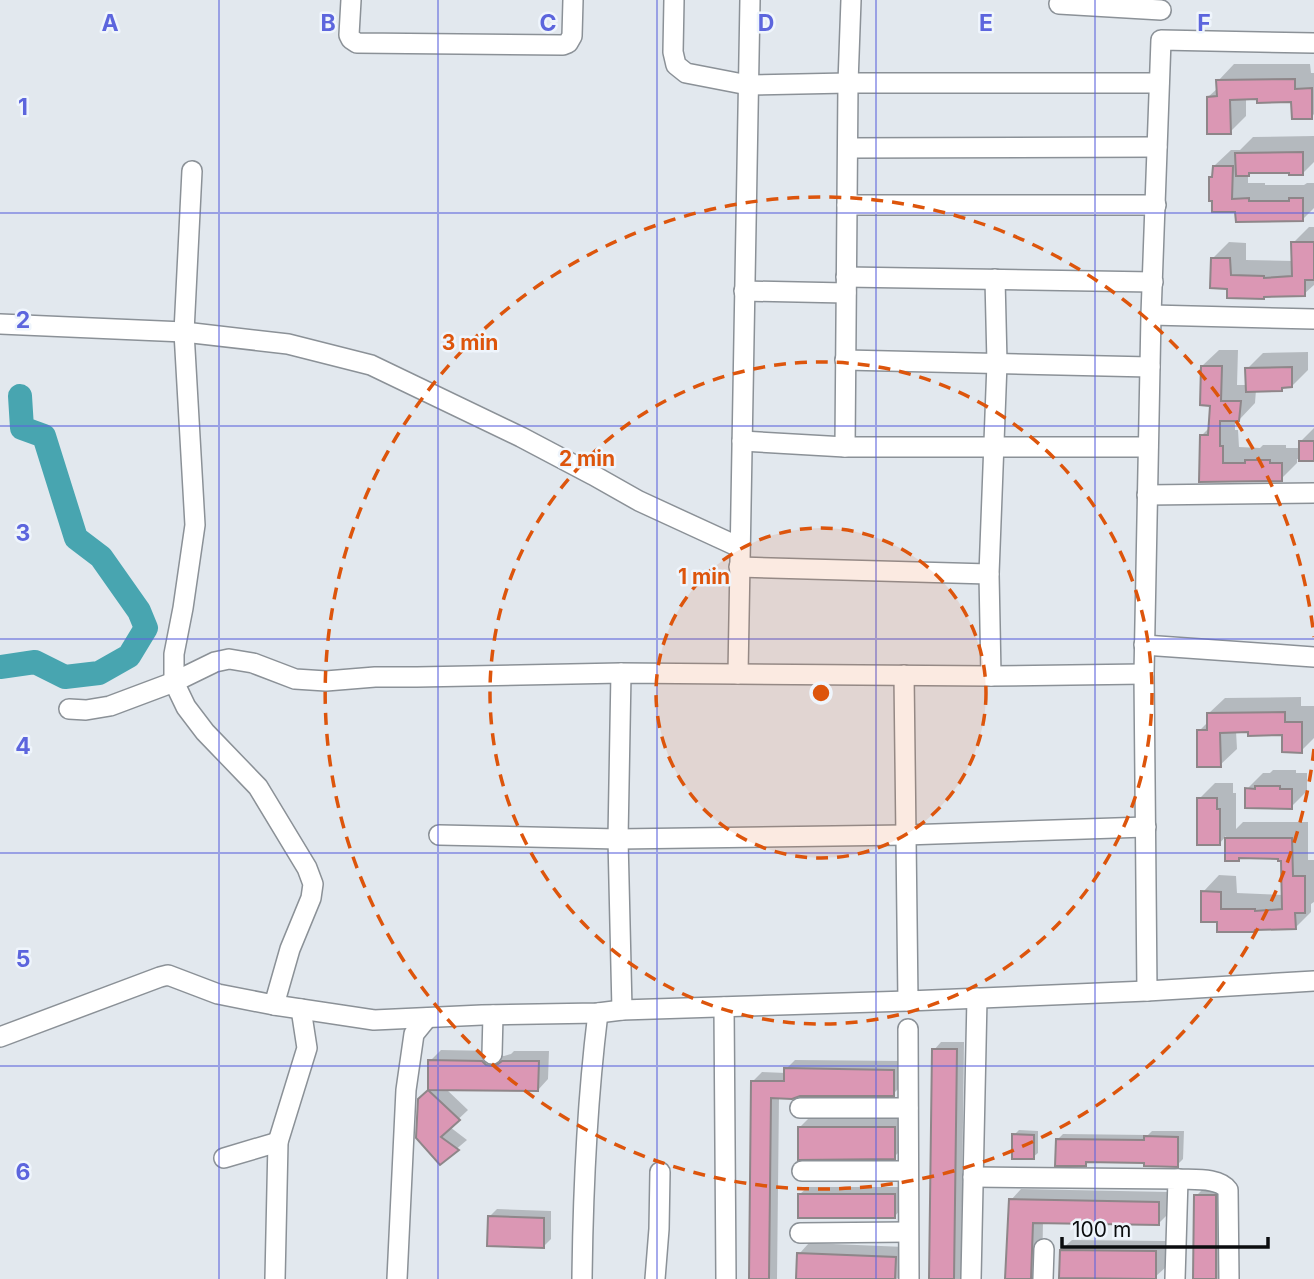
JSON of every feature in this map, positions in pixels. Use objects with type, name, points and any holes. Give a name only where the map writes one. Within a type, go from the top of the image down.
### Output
[{"type":"street","points":[[351,0],[349,35],[351,40],[357,43],[564,45],[572,36],[573,0]]},
{"type":"street","points":[[674,0],[673,52],[676,65],[686,73],[748,85],[1159,83]]},
{"type":"street","points":[[738,674],[750,0]]},
{"type":"street","points":[[845,447],[851,0]]},
{"type":"street","points":[[1059,4],[1161,5],[1144,645],[1147,991]]},
{"type":"street","points":[[1161,40],[1314,43]]},
{"type":"street","points":[[848,148],[1157,147]]},
{"type":"street","points":[[192,171],[184,332],[195,525],[174,654],[174,682],[186,707],[199,724],[258,788],[307,868],[313,884],[311,898],[290,949],[274,1005]]},
{"type":"street","points":[[847,205],[1156,205]]},
{"type":"street","points":[[744,291],[995,279],[1153,282]]},
{"type":"street","points":[[991,676],[989,574],[997,363],[995,279]]},
{"type":"street","points":[[1151,315],[1314,320]]},
{"type":"street","points":[[0,324],[184,332],[288,344],[371,365],[521,437],[739,557],[989,574]]},
{"type":"street","points":[[845,360],[1150,367]]},
{"type":"street","points":[[741,442],[845,447],[1148,447]]},
{"type":"street","points":[[1147,495],[1314,493]]},
{"type":"street","points":[[1144,645],[1314,657]]},
{"type":"street","points":[[69,709],[86,710],[110,705],[174,682],[215,662],[229,659],[244,660],[296,679],[326,681],[375,677],[621,673],[991,676],[1144,674]]},
{"type":"street","points":[[621,673],[618,839],[622,1010]]},
{"type":"street","points":[[904,675],[908,1001]]},
{"type":"street","points":[[439,835],[618,839],[905,835],[1146,827]]},
{"type":"street","points":[[0,1037],[168,975],[218,994],[374,1020],[908,1001],[1314,981]]},
{"type":"street","points":[[971,1279],[976,998]]},
{"type":"street","points":[[724,1007],[726,1279]]},
{"type":"street","points":[[275,1279],[278,1142],[307,1048],[301,1009]]},
{"type":"street","points":[[582,1279],[583,1197],[590,1076],[598,1013]]},
{"type":"street","points":[[492,1054],[493,1015]]},
{"type":"street","points":[[397,1279],[407,1090],[414,1034],[427,1018]]},
{"type":"street","points":[[908,1030],[909,1279]]},
{"type":"street","points":[[800,1108],[908,1108]]},
{"type":"street","points":[[224,1158],[278,1142]]},
{"type":"street","points":[[802,1171],[908,1171]]},
{"type":"street","points":[[655,1279],[660,1172]]},
{"type":"street","points":[[973,1177],[1178,1179],[1217,1182],[1228,1190],[1229,1279]]},
{"type":"street","points":[[1175,1279],[1178,1179]]},
{"type":"street","points":[[800,1233],[908,1232]]},
{"type":"street","points":[[1043,1279],[1044,1249]]},
{"type":"building","points":[[1295,79],[1295,89],[1312,88],[1312,119],[1292,119],[1291,102],[1257,103],[1257,99],[1230,100],[1231,134],[1207,134],[1207,97],[1217,96],[1216,80]]},
{"type":"building","points":[[1303,152],[1303,175],[1249,173],[1249,176],[1236,176],[1235,153]]},
{"type":"building","points":[[1213,166],[1233,166],[1232,199],[1289,201],[1289,198],[1303,198],[1303,221],[1236,222],[1235,212],[1212,212],[1209,177],[1212,177]]},
{"type":"building","points":[[1291,242],[1314,242],[1314,280],[1305,280],[1305,296],[1227,298],[1227,289],[1210,288],[1211,258],[1230,258],[1231,275],[1264,278],[1292,276]]},
{"type":"building","points":[[1201,366],[1222,366],[1221,401],[1241,401],[1239,421],[1220,421],[1223,463],[1270,460],[1270,463],[1282,463],[1282,481],[1199,482],[1200,435],[1208,435],[1210,406],[1200,405]]},
{"type":"building","points":[[1292,367],[1292,387],[1282,388],[1282,391],[1246,392],[1245,368]]},
{"type":"building","points":[[1299,441],[1314,441],[1314,461],[1299,461]]},
{"type":"building","points":[[1285,712],[1285,722],[1302,722],[1302,753],[1282,752],[1282,735],[1220,733],[1221,767],[1197,767],[1197,730],[1207,730],[1207,713]]},
{"type":"building","points":[[1255,786],[1292,789],[1292,809],[1245,808],[1245,788],[1255,789]]},
{"type":"building","points":[[1197,798],[1217,798],[1217,809],[1220,809],[1220,845],[1197,845]]},
{"type":"building","points":[[1225,838],[1292,838],[1293,876],[1305,876],[1305,913],[1295,913],[1296,929],[1217,932],[1217,922],[1201,922],[1201,891],[1221,892],[1221,909],[1282,909],[1281,861],[1239,858],[1239,861],[1225,861]]},
{"type":"building","points":[[932,1049],[957,1049],[954,1279],[929,1279]]},
{"type":"building","points":[[428,1060],[482,1061],[492,1066],[502,1061],[539,1061],[538,1091],[428,1090]]},
{"type":"building","points":[[784,1068],[894,1070],[894,1096],[771,1098],[769,1279],[749,1279],[751,1081],[784,1081]]},
{"type":"building","points":[[428,1090],[460,1120],[441,1137],[459,1150],[440,1165],[416,1138],[418,1099]]},
{"type":"building","points":[[798,1127],[895,1127],[895,1159],[798,1160]]},
{"type":"building","points":[[1012,1134],[1034,1135],[1034,1159],[1012,1159]]},
{"type":"building","points":[[1144,1136],[1178,1137],[1178,1167],[1144,1166],[1144,1163],[1086,1162],[1086,1166],[1055,1166],[1056,1139],[1144,1140]]},
{"type":"building","points":[[798,1194],[895,1194],[895,1218],[798,1218]]},
{"type":"building","points":[[1194,1195],[1216,1195],[1216,1279],[1193,1279]]},
{"type":"building","points":[[1009,1199],[1159,1202],[1159,1225],[1033,1223],[1031,1279],[1005,1279]]},
{"type":"building","points":[[488,1216],[544,1218],[544,1248],[487,1246]]},
{"type":"building","points":[[1060,1250],[1156,1251],[1156,1279],[1059,1278]]},
{"type":"building","points":[[797,1253],[896,1257],[895,1279],[796,1279]]},
{"type":"waterway","points":[[0,667],[35,662],[65,677],[99,673],[129,656],[146,628],[139,611],[101,557],[76,538],[44,436],[22,428],[20,396]]}]
